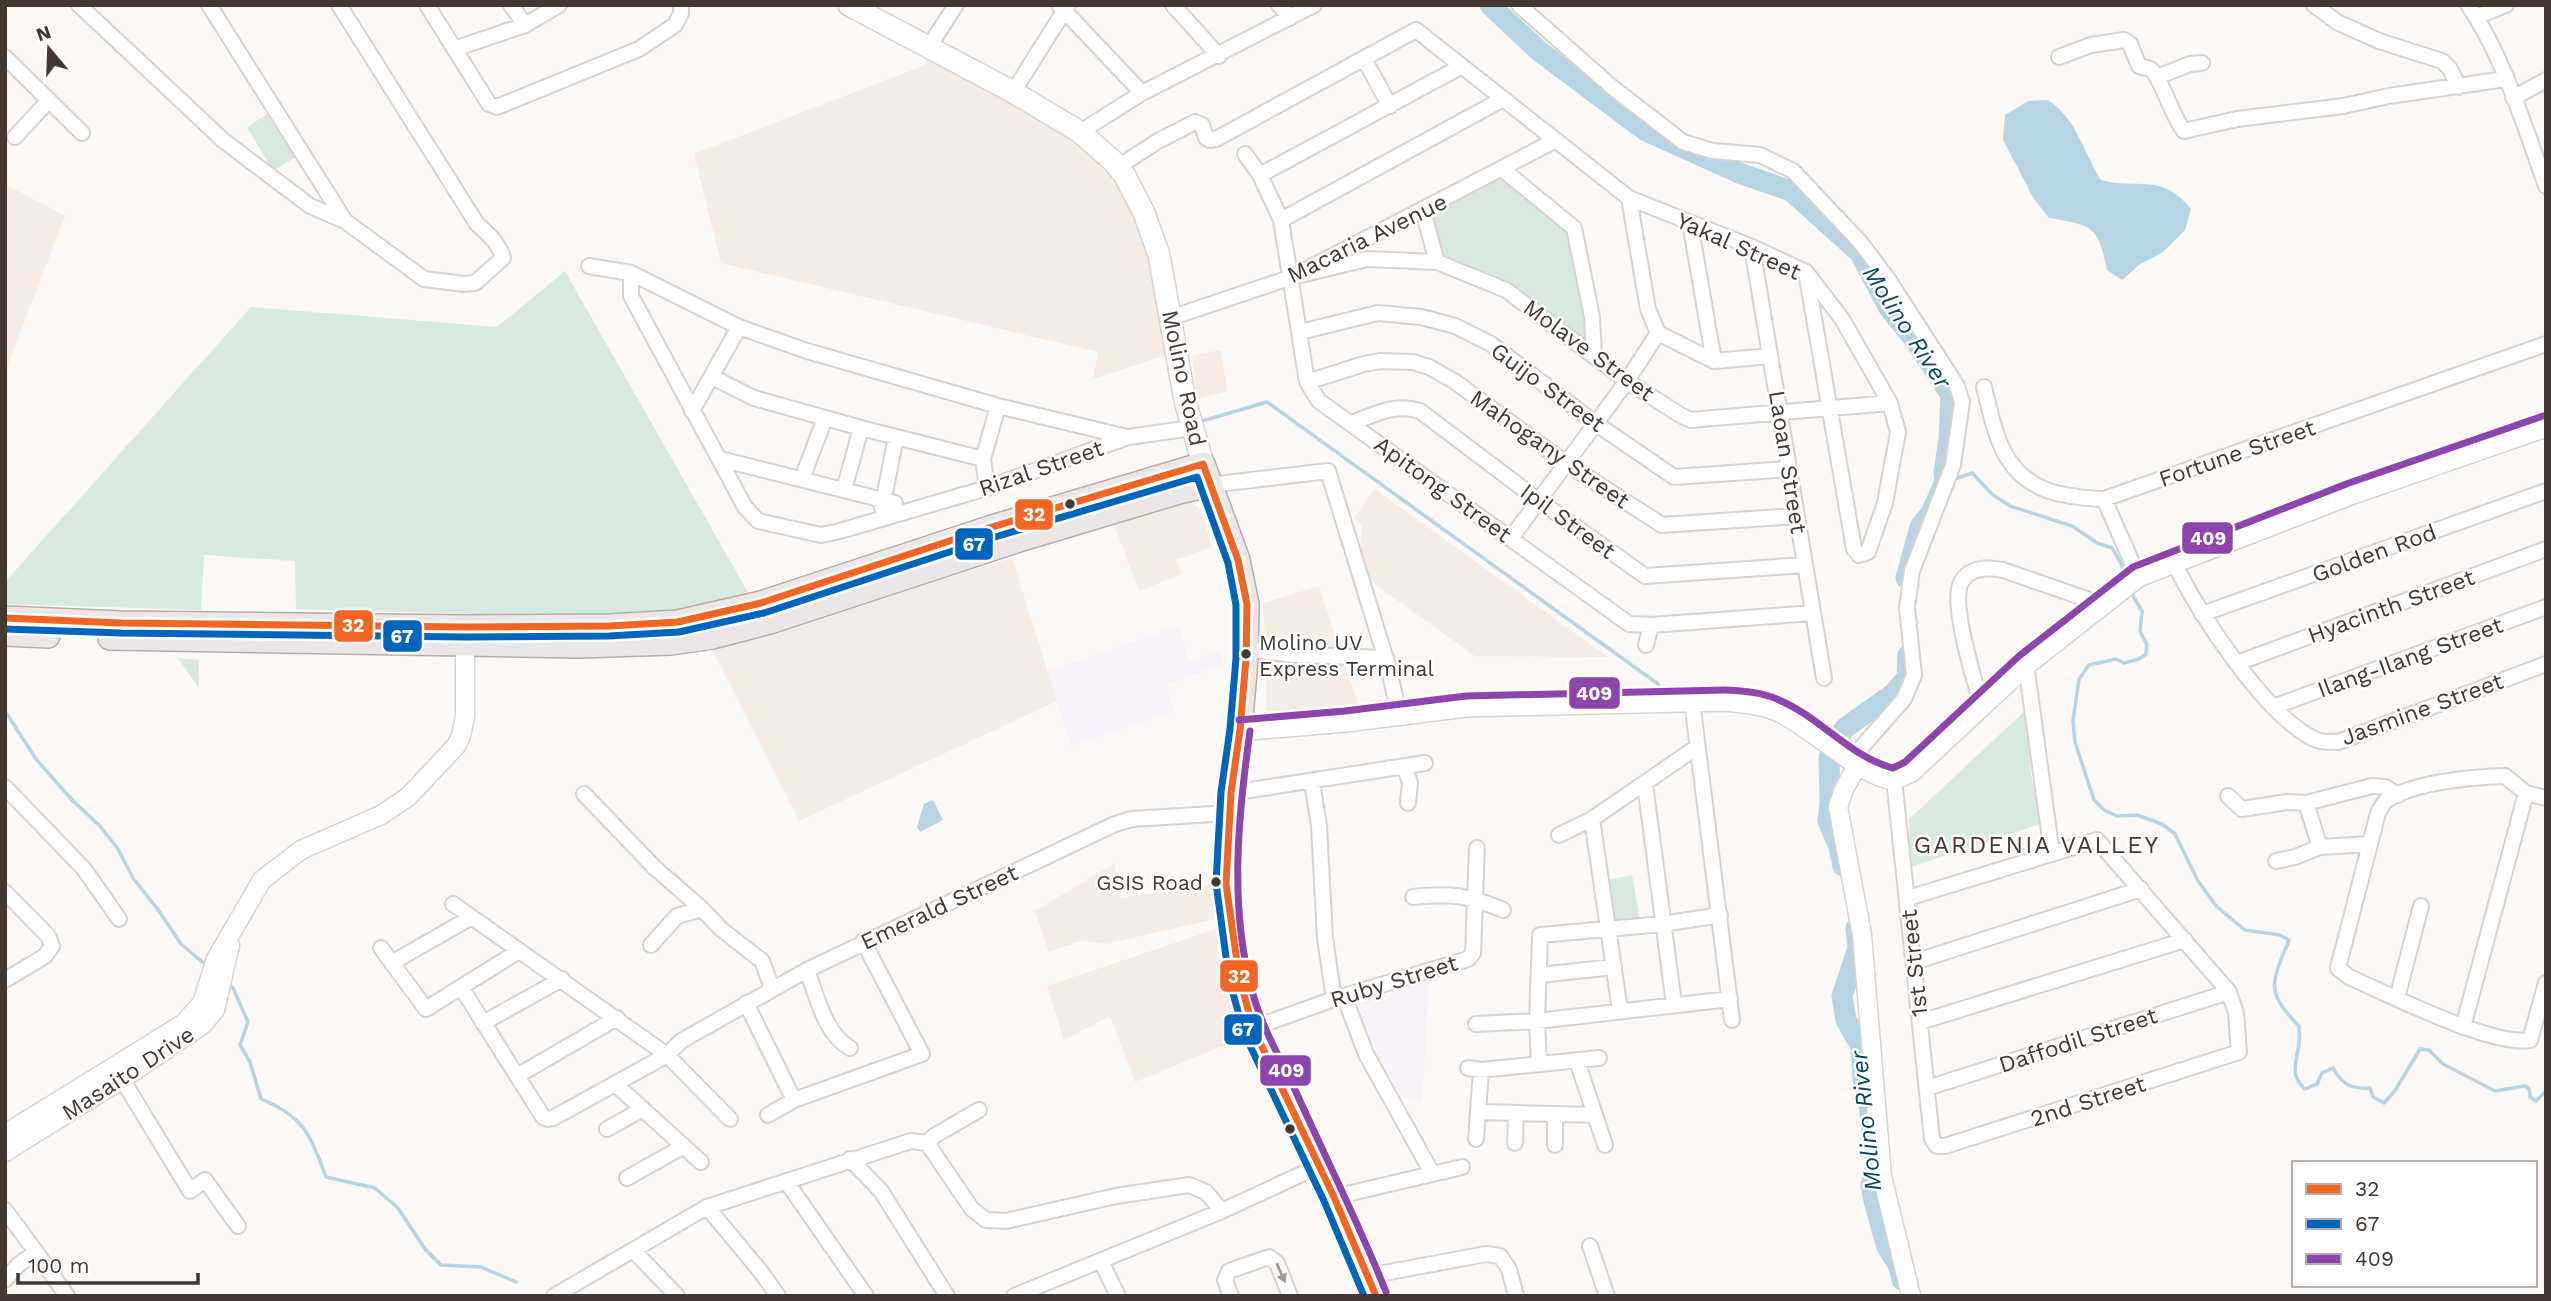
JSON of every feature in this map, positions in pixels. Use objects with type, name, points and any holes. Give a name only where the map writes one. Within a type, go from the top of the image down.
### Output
[{"type":"main road","name":"Molino Road","points":[[849,5],[1013,92],[1080,132],[1118,167],[1134,192],[1153,234],[1165,281],[1192,428],[1238,560],[1247,604],[1246,649],[1231,803],[1226,897],[1238,976],[1253,1028],[1334,1197],[1372,1286]]},
{"type":"main road","points":[[1240,730],[1499,704],[1750,702],[1775,709],[1858,763],[1884,778],[1894,779],[1911,771],[2026,664],[2121,589],[2174,562],[2353,493],[2545,429]]},
{"type":"main road","points":[[5,618],[465,636],[604,646],[671,643],[761,603],[992,527],[1207,474]]},
{"type":"main road","points":[[5,634],[157,640],[465,636]]},
{"type":"street","points":[[79,5],[224,141],[310,205],[345,221],[424,279],[475,283],[503,258],[496,241],[477,224],[339,5]]},
{"type":"street","points":[[209,5],[345,221]]},
{"type":"street","points":[[426,5],[489,104],[497,107],[639,50],[675,25],[681,13],[681,5]]},
{"type":"street","points":[[511,5],[525,25]]},
{"type":"street","points":[[454,49],[525,25],[559,5]]},
{"type":"street","points":[[928,48],[956,5]]},
{"type":"street","points":[[1173,5],[1219,56]]},
{"type":"street","points":[[1279,5],[1290,18]]},
{"type":"street","points":[[1080,132],[1142,93],[1219,56],[1314,5]]},
{"type":"street","points":[[1519,5],[1613,88],[1683,142],[1713,151],[1760,155],[1793,172],[1860,242],[1888,279],[1957,386],[1962,402],[1953,465],[1912,571],[1908,608],[1914,675],[1904,699],[1860,749],[1858,763],[1838,807],[1861,935],[1882,1176],[1911,1296]]},
{"type":"street","points":[[2314,5],[2337,22],[2379,41],[2442,61],[2450,69],[2459,87]]},
{"type":"street","points":[[2506,5],[2472,11],[2513,97],[2544,178]]},
{"type":"street","points":[[1013,92],[1064,7],[1142,93]]},
{"type":"street","name":"Yakal Street","points":[[1364,59],[1416,30],[1629,198],[1752,247],[1806,272],[1842,319],[1890,403],[1898,432],[1885,503],[1868,552],[1859,555],[1854,549],[1828,409]]},
{"type":"street","points":[[2059,57],[2091,45],[2124,40],[2130,44],[2139,66],[2150,69],[2157,77],[2178,124],[2184,131],[2237,119],[2343,106],[2389,96],[2505,79]]},
{"type":"street","points":[[5,57],[82,133]]},
{"type":"street","points":[[1118,167],[1158,141],[1195,122],[1202,125],[1206,138],[1216,139],[1364,59],[1390,106]]},
{"type":"street","points":[[2157,77],[2190,64],[2202,63]]},
{"type":"street","points":[[1260,175],[1462,66]]},
{"type":"street","points":[[2513,97],[2546,80]]},
{"type":"street","points":[[1281,220],[1503,99]]},
{"type":"street","points":[[15,137],[49,100]]},
{"type":"street","name":"Macaria Avenue","points":[[1170,318],[1292,277],[1556,140]]},
{"type":"street","points":[[1245,154],[1260,175],[1281,220],[1307,382]]},
{"type":"street","points":[[1502,169],[1574,228],[1592,317],[1594,355]]},
{"type":"street","points":[[1629,198],[1648,309],[1658,333],[1714,361],[1770,356]]},
{"type":"street","points":[[1423,211],[1437,262]]},
{"type":"street","points":[[1690,223],[1714,361]]},
{"type":"street","name":"Laoan Street","points":[[1752,247],[1824,678]]},
{"type":"street","name":"Molave Street","points":[[1292,277],[1367,259],[1437,262],[1506,290],[1627,381],[1691,420],[1890,403]]},
{"type":"street","name":"Rizal Street","points":[[589,266],[631,273],[738,327],[807,351],[998,405],[1128,437]]},
{"type":"street","points":[[1806,272],[1828,409]]},
{"type":"street","name":"Rizal Street","points":[[631,273],[631,296],[745,507],[758,521],[821,535],[987,488],[1128,437]]},
{"type":"street","name":"Guijo Street","points":[[1300,332],[1378,313],[1421,317],[1455,326],[1491,344],[1595,423],[1674,477],[1789,469]]},
{"type":"street","points":[[692,411],[738,327]]},
{"type":"street","points":[[1511,538],[1627,381],[1658,333]]},
{"type":"street","name":"Fortune Street","points":[[1984,387],[1996,436],[2008,459],[2023,478],[2046,491],[2085,500],[2104,499],[2546,344]]},
{"type":"street","name":"Mahogany Street","points":[[1307,382],[1380,361],[1413,362],[1429,367],[1454,381],[1567,464],[1662,525],[1797,516]]},
{"type":"street","points":[[712,377],[754,398],[983,459]]},
{"type":"street","name":"Apitong Street","points":[[1307,382],[1319,401],[1623,621],[1636,625],[1651,625],[1813,613]]},
{"type":"street","points":[[987,488],[983,459],[998,405]]},
{"type":"street","name":"Ipil Street","points":[[1352,423],[1391,408],[1402,407],[1420,411],[1645,576],[1805,565]]},
{"type":"street","points":[[802,479],[825,418]]},
{"type":"street","points":[[844,490],[861,428]]},
{"type":"street","points":[[1128,437],[1192,428]]},
{"type":"street","points":[[879,520],[896,437]]},
{"type":"street","points":[[720,459],[895,503],[894,515]]},
{"type":"street","points":[[1207,474],[1328,471],[1386,657],[1399,715]]},
{"type":"street","name":"Golden Rod","points":[[2202,614],[2546,491]]},
{"type":"street","points":[[1981,704],[1960,617],[1960,584],[1974,570],[1987,567],[2121,589],[2104,499]]},
{"type":"street","name":"Hyacinth Street","points":[[2237,663],[2546,549]]},
{"type":"street","name":"Jasmine Street","points":[[2174,562],[2202,614],[2237,663],[2273,707],[2318,741],[2338,741],[2546,664]]},
{"type":"street","name":"Ilang-Ilang Street","points":[[2273,707],[2546,607]]},
{"type":"street","points":[[1646,645],[1651,625]]},
{"type":"street","name":"Masaito Drive","points":[[5,1152],[202,1025],[215,1010],[215,984],[233,931],[262,880],[301,850],[381,816],[416,789],[456,746],[464,726],[465,636]]},
{"type":"street","points":[[1246,649],[1294,655],[1386,657]]},
{"type":"street","points":[[2026,664],[2052,854]]},
{"type":"street","points":[[1692,701],[1732,1020]]},
{"type":"street","points":[[1559,835],[1592,819],[1697,747]]},
{"type":"street","name":"Emerald Street","points":[[517,1076],[543,1116],[548,1119],[667,1055],[681,1041],[772,988],[863,942],[1115,824],[1231,803],[1312,782],[1425,763]]},
{"type":"street","points":[[1405,767],[1410,783],[1408,803]]},
{"type":"street","points":[[2546,798],[2526,793],[2505,776],[2476,777],[2431,785],[2385,801],[2378,813],[2338,968],[2344,974],[2463,1027],[2510,1041],[2530,1040],[2546,983]]},
{"type":"street","name":"1st Street","points":[[1894,779],[1932,1139],[1937,1146]]},
{"type":"street","points":[[1312,782],[1319,826],[1325,938],[1339,997],[1366,1055],[1432,1173]]},
{"type":"street","points":[[1645,784],[1674,1004]]},
{"type":"street","points":[[2228,796],[2242,809],[2288,802],[2306,803],[2372,786],[2385,787],[2398,795]]},
{"type":"street","points":[[5,787],[84,869],[119,919]]},
{"type":"street","points":[[2463,1027],[2526,793]]},
{"type":"street","points":[[584,794],[654,867],[702,909],[720,929],[762,961],[772,988]]},
{"type":"street","points":[[2306,803],[2320,847]]},
{"type":"street","points":[[1592,819],[1620,1010]]},
{"type":"street","points":[[1908,898],[2097,840],[2230,992]]},
{"type":"street","points":[[2276,861],[2320,847],[2370,844]]},
{"type":"street","name":"Ruby Street","points":[[1253,1028],[1339,997],[1468,959],[1473,953],[1478,848]]},
{"type":"street","points":[[1914,962],[2141,889]]},
{"type":"street","points":[[5,892],[48,936],[52,946],[45,956],[6,979]]},
{"type":"street","points":[[1413,897],[1440,894],[1476,898],[1503,910]]},
{"type":"street","points":[[453,904],[667,1055],[730,1119]]},
{"type":"street","points":[[2398,998],[2421,906]]},
{"type":"street","points":[[651,945],[677,916],[702,909]]},
{"type":"street","points":[[1539,1064],[1537,1021],[1540,935],[1663,924],[1720,915]]},
{"type":"street","points":[[393,962],[470,918]]},
{"type":"street","points":[[1920,1022],[2185,940]]},
{"type":"street","points":[[768,1115],[794,1100],[922,1054],[863,942]]},
{"type":"street","points":[[381,948],[426,1009],[519,951]]},
{"type":"street","points":[[1539,975],[1614,967]]},
{"type":"street","points":[[807,970],[830,1028],[839,1041],[850,1048]]},
{"type":"street","points":[[483,1023],[562,979]]},
{"type":"street","name":"Masaito Drive","points":[[5,1134],[183,1024],[215,984]]},
{"type":"street","points":[[461,987],[517,1076],[617,1018]]},
{"type":"street","name":"2nd Street","points":[[1937,1146],[1945,1146],[2239,1052],[2236,1013],[2230,992]]},
{"type":"street","name":"Daffodil Street","points":[[1927,1088],[2230,992]]},
{"type":"street","points":[[1476,1024],[1537,1021],[1730,999]]},
{"type":"street","points":[[746,1003],[794,1100]]},
{"type":"street","points":[[1476,1139],[1479,1112],[1474,1069],[1599,1058]]},
{"type":"street","points":[[1577,1060],[1605,1145]]},
{"type":"street","points":[[122,1079],[191,1191],[205,1180],[239,1226]]},
{"type":"street","points":[[615,1084],[701,1162]]},
{"type":"street","points":[[607,1129],[643,1109]]},
{"type":"street","points":[[927,1143],[934,1136],[979,1110]]},
{"type":"street","points":[[1479,1112],[1595,1115]]},
{"type":"street","points":[[1515,1143],[1516,1114]]},
{"type":"street","points":[[1555,1145],[1556,1114]]},
{"type":"street","points":[[554,1296],[575,1291],[633,1250],[706,1207],[911,1141],[927,1143],[972,1209],[986,1220],[1006,1221],[1116,1196],[1189,1185],[1206,1192],[1222,1211]]},
{"type":"street","points":[[627,1178],[684,1146]]},
{"type":"street","points":[[850,1159],[881,1191],[947,1296]]},
{"type":"street","points":[[1014,1296],[1222,1211],[1319,1166]]},
{"type":"street","points":[[1334,1197],[1462,1167]]},
{"type":"street","points":[[786,1181],[866,1296]]},
{"type":"street","points":[[706,1207],[778,1296]]},
{"type":"street","points":[[5,1210],[64,1295]]},
{"type":"street","points":[[1590,1246],[1607,1296]]},
{"type":"street","points":[[633,1250],[677,1296]]},
{"type":"street","points":[[5,1280],[18,1265],[36,1252]]},
{"type":"street","points":[[1372,1286],[1486,1254],[1500,1256],[1509,1269],[1516,1296]]},
{"type":"street","points":[[1231,1296],[1225,1280],[1228,1271],[1269,1257],[1277,1263],[1290,1296]]},
{"type":"street","points":[[1101,1261],[1118,1296]]},
{"type":"shaded area","points":[[932,50],[1052,115],[1134,192],[1176,352],[1093,379],[1098,352],[721,263],[694,154],[923,66]]},
{"type":"shaded area","points":[[5,184],[65,216],[5,372]]},
{"type":"shaded area","points":[[1221,350],[1227,391],[1197,399],[1192,355]]},
{"type":"shaded area","points":[[1375,489],[1608,657],[1475,656],[1359,573],[1362,524],[1354,518]]},
{"type":"shaded area","points":[[1189,502],[1199,508],[1212,547],[1176,560],[1181,574],[1139,591],[1114,524]]},
{"type":"shaded area","points":[[1012,558],[1057,701],[799,821],[711,648]]},
{"type":"shaded area","points":[[1319,586],[1362,716],[1271,718],[1266,710],[1267,669],[1263,603]]},
{"type":"shaded area","points":[[1178,626],[1189,662],[1219,651],[1224,664],[1166,684],[1174,711],[1071,746],[1048,672]]},
{"type":"shaded area","points":[[1115,863],[1119,898],[1212,885],[1215,919],[1106,944],[1080,941],[1049,952],[1035,911]]},
{"type":"shaded area","points":[[1216,929],[1221,960],[1216,965],[1243,1038],[1135,1082],[1110,1016],[1064,1040],[1047,986]]},
{"type":"shaded area","points":[[1429,978],[1422,1101],[1391,1095],[1370,1055],[1353,1002]]},
{"type":"green space","points":[[269,113],[296,157],[273,171],[247,127]]},
{"type":"green space","points":[[1500,173],[1571,229],[1591,349],[1510,288],[1439,261],[1426,214]]},
{"type":"green space","points":[[565,271],[750,596],[699,607],[617,618],[296,609],[295,561],[204,555],[201,610],[5,604],[5,582],[251,307],[497,327]]},
{"type":"green space","points":[[178,658],[199,660],[199,688]]},
{"type":"green space","points":[[2025,711],[2031,774],[2041,824],[1910,867],[1909,819]]},
{"type":"green space","points":[[1632,875],[1640,920],[1614,924],[1607,880]]},
{"type":"water","points":[[2048,100],[2073,126],[2101,180],[2160,186],[2170,190],[2191,209],[2185,230],[2163,252],[2139,265],[2122,280],[2107,270],[2100,244],[2091,230],[2075,223],[2049,218],[2034,199],[2003,140],[2005,115],[2028,101]]},
{"type":"water","points":[[933,800],[943,820],[920,832],[917,827],[924,804]]},
{"type":"waterway","name":"Molino River","points":[[1490,5],[1539,51],[1646,131],[1739,173],[1791,191],[1860,253],[1889,308],[1914,339],[1951,395],[1945,482],[1931,513],[1920,527],[1906,578]]},
{"type":"waterway","points":[[1202,421],[1267,402],[1658,684],[1660,694]]},
{"type":"waterway","points":[[1952,480],[1972,473],[1993,495],[2010,506],[2072,526],[2097,543],[2112,548],[2122,565],[2123,578]]},
{"type":"waterway","points":[[2130,591],[2142,611],[2140,631],[2147,645],[2146,654],[2124,663],[2116,659],[2089,665],[2079,679],[2073,721],[2075,742],[2094,800],[2104,810],[2117,816],[2137,815],[2162,824],[2175,834],[2198,881],[2217,907],[2245,930],[2280,935],[2289,940],[2274,986],[2280,1003],[2299,1026],[2295,1071],[2301,1085],[2305,1089],[2317,1084],[2322,1073],[2333,1068],[2344,1082],[2353,1087],[2370,1088],[2373,1097],[2384,1103],[2396,1089],[2420,1049],[2429,1050],[2443,1064],[2495,1091],[2525,1086],[2529,1089],[2530,1097],[2536,1101],[2546,1091]]},
{"type":"waterway","name":"Molino River","points":[[1843,866],[1839,847],[1828,821],[1829,758],[1845,728],[1894,693],[1907,678],[1908,655]]},
{"type":"waterway","points":[[5,711],[36,759],[72,800],[100,826],[118,849],[133,878],[181,944],[206,965]]},
{"type":"waterway","name":"Molino River","points":[[1856,928],[1858,948],[1842,996],[1846,1020],[1861,1047],[1876,1166],[1871,1185],[1874,1201],[1887,1247],[1899,1266],[1902,1280]]},
{"type":"waterway","points":[[228,984],[233,988],[248,1022],[240,1045],[250,1062],[261,1099],[287,1113],[304,1129],[326,1177],[375,1188],[398,1208],[425,1249],[441,1265],[481,1267],[516,1282]]},
{"type":"transit line","name":"409","points":[[1239,720],[1345,711],[1466,696],[1739,691],[1766,695],[1794,707],[1863,755],[1893,768],[1905,762],[2019,656],[2133,567],[2349,483],[2543,416]]},
{"type":"transit line","name":"32","points":[[5,618],[121,623],[465,627],[609,626],[678,622],[761,603],[992,527],[1203,464],[1238,560],[1247,604],[1246,659],[1231,793],[1226,884],[1239,976],[1253,1028],[1334,1197],[1376,1296]]},
{"type":"transit line","name":"67","points":[[5,629],[465,637],[609,636],[679,632],[764,613],[995,537],[1197,477],[1228,563],[1236,605],[1236,658],[1221,792],[1216,883],[1229,979],[1244,1033],[1324,1201],[1364,1296]]},
{"type":"transit line","name":"409","points":[[1250,731],[1239,829],[1238,894],[1240,927],[1252,991],[1265,1027],[1386,1292]]},
{"type":"place","name":"Molino UV Express Terminal","points":[[1246,654]]},
{"type":"place","name":"GSIS Road","points":[[1216,882]]},
{"type":"district","name":"GARDENIA VALLEY","points":[[2037,845]]}]
